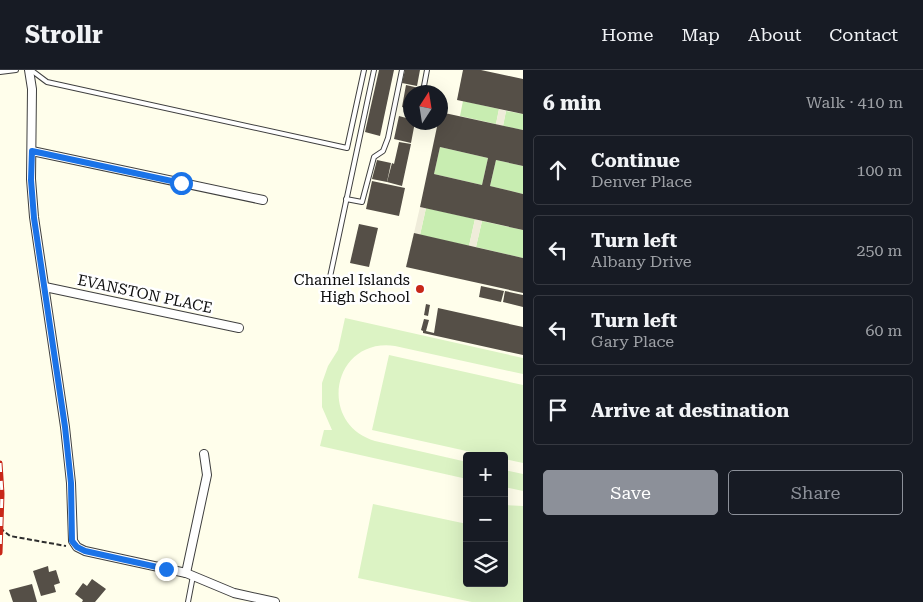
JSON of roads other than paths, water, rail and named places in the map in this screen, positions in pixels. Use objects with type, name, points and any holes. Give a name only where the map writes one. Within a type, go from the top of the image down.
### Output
[{"type":"street","points":[[30,70],[32,89],[31,180],[34,218],[66,436],[71,483],[72,541],[77,547],[85,551],[190,574],[234,592],[274,602]]},
{"type":"street","points":[[32,151],[263,200]]},
{"type":"street","name":"EVANSTON PLACE","points":[[45,287],[239,328]]},
{"type":"street","points":[[190,574],[207,475],[204,454]]},
{"type":"lane","points":[[0,72],[16,70]]},
{"type":"lane","points":[[30,70],[47,82],[347,148],[364,70]]},
{"type":"lane","points":[[330,277],[374,70]]},
{"type":"lane","points":[[346,199],[362,202],[374,157],[383,151],[388,138],[402,70]]},
{"type":"lane","points":[[424,85],[427,70]]},
{"type":"lane","points":[[188,602],[190,574]]},
{"type":"railway","points":[[0,463],[2,494],[0,553]]},
{"type":"place","name":"Channel Islands High School","points":[[420,289]]}]
